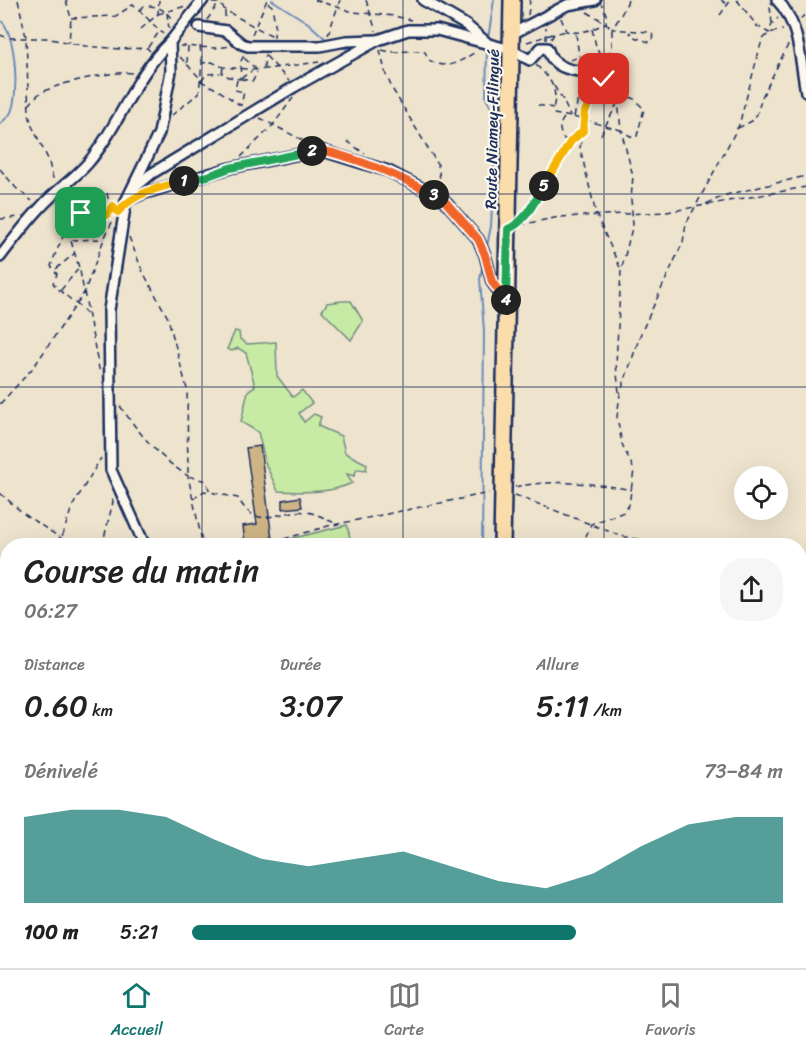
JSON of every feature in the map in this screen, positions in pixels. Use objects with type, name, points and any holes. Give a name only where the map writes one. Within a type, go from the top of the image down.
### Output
[{"type":"main road","name":"Route Niamey-Filingué","points":[[502,538],[512,0]]},
{"type":"street","points":[[423,0],[466,25],[488,44]]},
{"type":"street","points":[[512,34],[560,8],[595,0]]},
{"type":"street","points":[[777,0],[786,9],[794,24],[806,92]]},
{"type":"street","points":[[0,257],[38,211],[88,163],[122,113],[139,80],[155,57],[172,44],[201,3]]},
{"type":"street","points":[[200,27],[225,31],[242,44],[324,46],[346,41],[379,44]]},
{"type":"street","points":[[132,190],[152,174],[294,87],[408,30],[437,30],[511,51],[530,60],[544,48],[554,61],[584,73],[599,75],[604,79]]},
{"type":"street","points":[[141,538],[111,470],[109,310],[126,201],[160,130],[171,70],[172,44]]},
{"type":"street","points":[[126,201],[142,194],[223,171],[320,150],[388,171],[443,199],[478,239],[492,282],[506,301]]},
{"type":"path","points":[[18,0],[26,37],[32,126],[44,148],[76,253],[102,381]]},
{"type":"path","points":[[66,0],[71,18],[69,43]]},
{"type":"path","points":[[200,27],[221,0]]},
{"type":"path","points":[[315,0],[353,12],[394,16],[414,21]]},
{"type":"path","points":[[324,46],[340,0]]},
{"type":"path","points":[[366,0],[386,75],[438,165],[443,199]]},
{"type":"path","points":[[527,25],[530,0]]},
{"type":"path","points":[[601,0],[606,14],[606,23]]},
{"type":"path","points":[[606,68],[612,45],[612,29],[624,11],[628,0]]},
{"type":"path","points":[[721,0],[728,4]]},
{"type":"path","points":[[720,15],[731,0]]},
{"type":"path","points":[[737,0],[757,26],[769,33]]},
{"type":"path","points":[[769,0],[772,24]]},
{"type":"path","points":[[141,29],[158,14],[160,1]]},
{"type":"path","points":[[255,27],[267,1],[272,6],[276,23],[274,37],[268,46]]},
{"type":"path","points":[[158,14],[182,6],[201,3]]},
{"type":"path","points":[[576,3],[612,29],[649,32],[653,34],[653,40],[649,42],[634,37],[629,32]]},
{"type":"path","points":[[71,18],[117,16],[133,4],[172,44],[216,48],[242,44]]},
{"type":"path","points":[[139,11],[144,6],[156,5],[182,27]]},
{"type":"path","points":[[560,8],[566,31]]},
{"type":"path","points":[[225,10],[225,31]]},
{"type":"path","points":[[167,12],[172,44],[176,54],[201,81],[252,113],[320,150]]},
{"type":"path","points":[[585,538],[591,525],[624,512],[629,506],[634,470],[622,444],[617,417],[620,394],[641,333],[683,243],[686,224],[737,128],[761,49],[760,44],[769,33],[783,30],[806,14]]},
{"type":"path","points":[[544,48],[547,36],[545,15]]},
{"type":"path","points":[[527,42],[566,31],[576,33],[606,23]]},
{"type":"path","points":[[592,29],[596,46],[606,68]]},
{"type":"path","points":[[147,48],[159,31]]},
{"type":"path","points":[[576,33],[579,57]]},
{"type":"path","points":[[544,48],[554,34]]},
{"type":"path","points":[[0,35],[9,38],[26,37],[120,49],[147,48]]},
{"type":"path","points":[[737,128],[752,122],[757,114],[762,97],[788,45],[787,38]]},
{"type":"path","points":[[379,44],[394,54],[425,52],[429,60],[444,66],[458,62],[488,44]]},
{"type":"path","points":[[187,64],[189,46]]},
{"type":"path","points":[[160,130],[175,111],[199,93],[202,63],[200,46]]},
{"type":"path","points":[[147,48],[155,57]]},
{"type":"path","points":[[223,171],[238,160],[273,125],[296,93],[294,87],[265,55],[264,69]]},
{"type":"path","points":[[244,57],[258,70]]},
{"type":"path","points":[[560,64],[579,57],[590,60],[594,66],[606,68]]},
{"type":"path","points":[[530,60],[546,74],[573,118]]},
{"type":"path","points":[[202,63],[212,62],[223,67],[258,70],[320,62]]},
{"type":"path","points":[[253,70],[240,79],[253,81],[258,70]]},
{"type":"path","points":[[29,105],[39,94],[93,76],[131,71],[139,80]]},
{"type":"path","points":[[201,81],[207,74],[222,73]]},
{"type":"path","points":[[573,118],[584,73]]},
{"type":"path","points":[[237,78],[236,90],[244,92],[241,105]]},
{"type":"path","points":[[620,394],[616,364],[621,271],[633,224],[631,199],[633,176],[621,130],[618,101],[604,79],[585,111],[580,148],[596,214],[621,271]]},
{"type":"path","points":[[553,86],[556,98],[554,114],[584,119],[605,126],[621,130],[633,138],[637,136],[644,109],[633,98],[623,96],[618,101],[612,116],[605,126],[601,135]]},
{"type":"path","points":[[538,105],[553,108]]},
{"type":"path","points":[[565,117],[560,124],[560,133],[564,140],[572,140]]},
{"type":"path","points":[[583,131],[572,140],[518,225],[559,217],[668,212],[806,187]]},
{"type":"path","points":[[0,169],[38,211]]},
{"type":"path","points":[[704,204],[726,195],[806,176]]},
{"type":"path","points":[[0,404],[33,368],[84,293],[104,239],[118,212],[107,193]]},
{"type":"path","points":[[91,226],[81,211],[81,205],[95,203],[96,218],[91,226],[91,239]]},
{"type":"path","points":[[96,218],[107,215],[113,206]]},
{"type":"path","points":[[62,210],[81,211]]},
{"type":"path","points":[[0,219],[38,211]]},
{"type":"path","points":[[73,212],[51,266],[57,274],[53,283],[59,291],[82,307],[88,316]]},
{"type":"path","points":[[124,222],[142,270],[168,318],[187,389],[188,476],[201,538]]},
{"type":"path","points":[[70,223],[91,226]]},
{"type":"path","points":[[72,240],[104,239]]},
{"type":"path","points":[[55,271],[76,253]]},
{"type":"path","points":[[59,291],[80,268]]},
{"type":"path","points":[[110,392],[142,438],[170,465],[188,476],[206,481],[210,492]]},
{"type":"path","points":[[62,538],[72,507],[89,476],[101,458],[111,455]]},
{"type":"path","points":[[288,538],[338,524],[531,483],[606,485],[632,490]]},
{"type":"path","points":[[503,490],[630,538]]},
{"type":"path","points":[[192,500],[204,491],[238,498],[244,509],[254,517],[304,512],[338,524]]},
{"type":"path","points":[[104,538],[113,502],[112,492]]},
{"type":"path","points":[[0,493],[24,514],[60,538]]},
{"type":"green space","points":[[351,301],[363,321],[351,340],[322,311],[327,303]]},
{"type":"green space","points":[[235,331],[239,332],[240,339],[247,344],[276,342],[277,376],[293,397],[302,390],[312,403],[299,413],[304,422],[314,414],[321,417],[318,426],[341,436],[345,453],[367,464],[366,470],[357,469],[354,476],[347,474],[352,483],[325,491],[278,491],[266,465],[258,432],[241,422],[248,391],[255,386],[246,353],[238,348],[232,351],[227,349]]},
{"type":"green space","points":[[347,525],[350,538],[294,538]]},
{"type":"building","points":[[260,446],[272,538],[244,538],[243,526],[257,524],[246,448]]},
{"type":"building","points":[[300,497],[302,507],[283,509],[283,500]]},
{"type":"waterway","points":[[272,0],[308,23],[328,41]]},
{"type":"waterway","points":[[488,39],[494,0]]},
{"type":"waterway","points":[[0,20],[10,37],[15,64],[13,105],[10,114],[0,124]]},
{"type":"waterway","points":[[361,53],[365,54],[384,42]]},
{"type":"waterway","points":[[338,46],[353,51]]},
{"type":"waterway","points":[[486,251],[491,226],[496,129],[496,117],[486,98],[487,47]]},
{"type":"waterway","points":[[482,538],[484,331],[480,279],[483,263]]},
{"type":"route","points":[[81,213],[91,226],[96,218],[107,215],[113,206],[118,212],[126,201],[142,194],[230,168],[320,150],[388,171],[443,199],[478,239],[492,282],[506,301],[508,229],[518,225],[529,211],[571,141],[583,131],[585,111],[604,79]]}]
